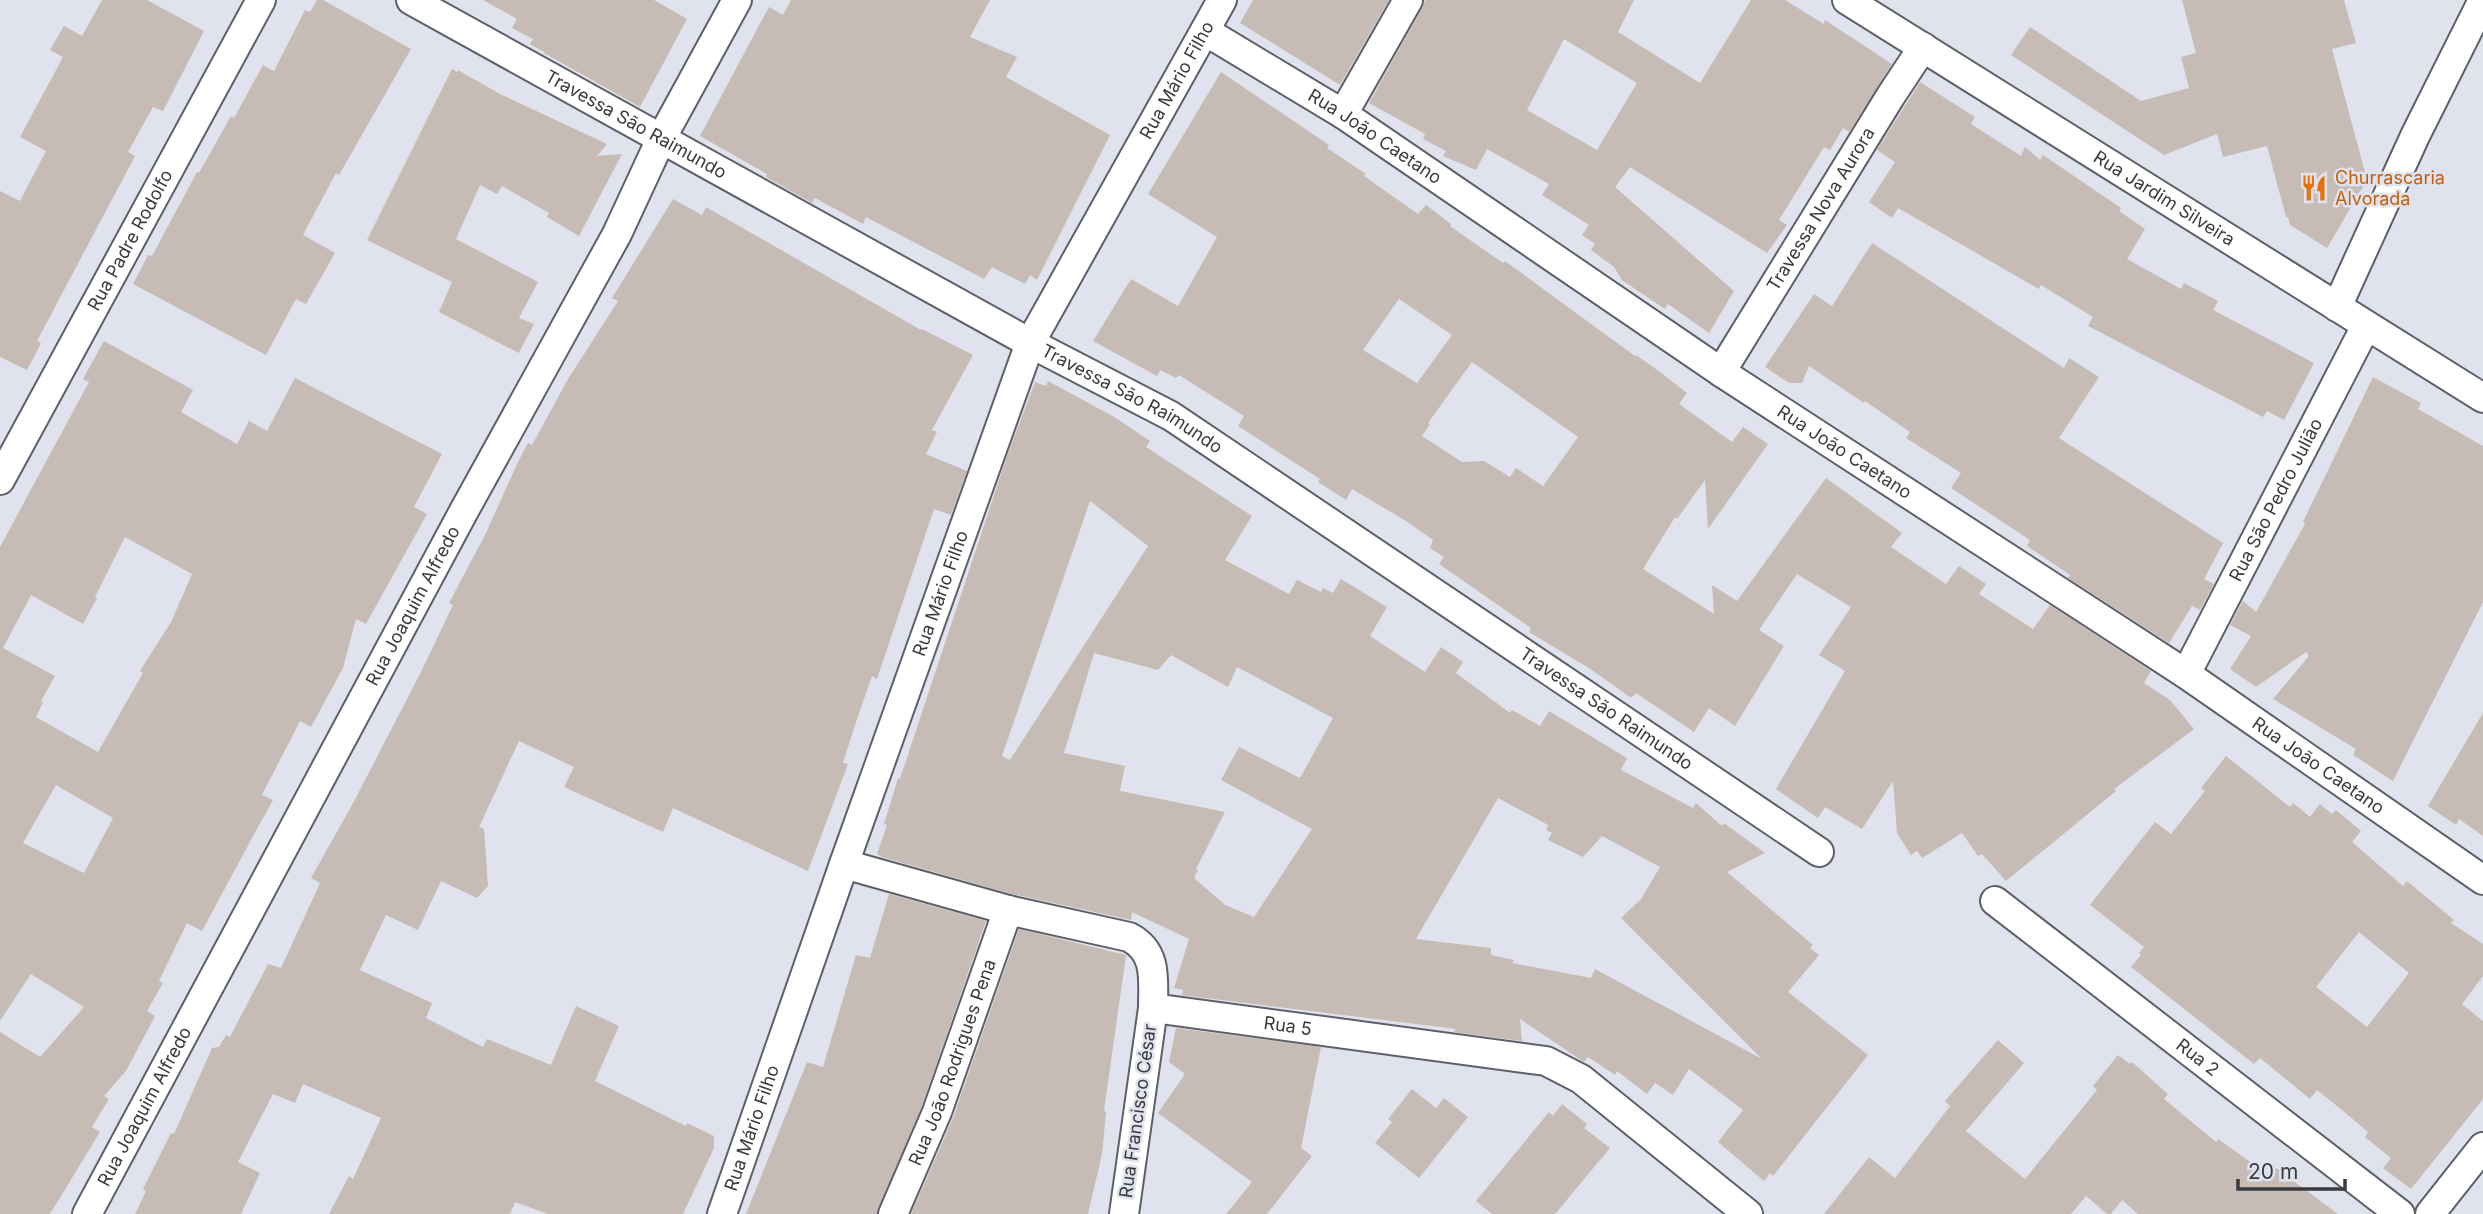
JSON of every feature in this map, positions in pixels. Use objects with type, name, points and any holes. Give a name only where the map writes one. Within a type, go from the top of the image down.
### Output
[{"type":"street","name":"Rua Padre Rodolfo","points":[[0,480],[261,0]]},
{"type":"street","name":"Travessa São Raimundo","points":[[411,0],[1030,343],[1171,416],[1819,852]]},
{"type":"street","name":"Rua Joaquim Alfredo","points":[[87,1214],[452,534],[617,234],[661,139],[737,0]]},
{"type":"street","name":"Rua Mário Filho","points":[[722,1214],[1030,343],[1222,0]]},
{"type":"street","points":[[1343,114],[1408,0]]},
{"type":"street","name":"Rua Jardim Silveira","points":[[1847,0],[2483,398]]},
{"type":"street","points":[[2337,307],[2415,136],[2483,0]]},
{"type":"street","name":"Rua João Caetano","points":[[1205,31],[1343,114],[1721,372],[2186,674],[2483,880]]},
{"type":"street","name":"Travessa Nova Aurora","points":[[1721,372],[1923,47]]},
{"type":"street","name":"Rua São Pedro Julião","points":[[2186,674],[2366,326]]},
{"type":"street","points":[[844,864],[1008,910],[1129,937],[1142,944],[1149,956],[1153,974],[1153,1008]]},
{"type":"street","name":"Rua 2","points":[[1995,901],[2400,1214]]},
{"type":"street","name":"Rua João Rodrigues Pena","points":[[892,1214],[937,1112],[1008,910]]},
{"type":"street","name":"Rua Francisco César","points":[[1124,1214],[1153,1008]]},
{"type":"street","name":"Rua 5","points":[[1153,1008],[1518,1055],[1546,1061],[1581,1079],[1748,1214]]},
{"type":"street","points":[[2430,1214],[2483,1147]]},
{"type":"building","points":[[102,0],[147,0],[204,31],[163,111],[153,107],[128,152],[135,156],[37,341],[41,343],[27,370],[0,357],[0,191],[20,201],[46,151],[20,137],[63,57],[50,50],[64,26],[82,36]]},
{"type":"building","points":[[317,0],[323,0],[411,49],[339,175],[336,173],[303,235],[335,253],[306,304],[296,299],[266,355],[133,284],[148,255],[152,256],[197,172],[199,173],[231,116],[234,118],[263,65],[274,71],[305,10],[310,12]]},
{"type":"building","points":[[483,0],[654,0],[687,19],[640,107],[530,44],[533,39],[512,28],[517,19]]},
{"type":"building","points":[[791,0],[990,0],[970,37],[1017,57],[1006,77],[1110,135],[1037,280],[1030,275],[1025,284],[992,267],[984,279],[866,217],[863,224],[815,198],[812,203],[700,136],[769,7],[783,15]]},
{"type":"building","points":[[1253,0],[1389,0],[1340,85],[1240,23]]},
{"type":"building","points":[[1425,0],[1634,0],[1618,32],[1700,83],[1751,0],[1785,0],[1824,24],[1825,20],[1892,64],[1849,132],[1843,128],[1830,150],[1824,147],[1779,220],[1787,225],[1767,253],[1630,167],[1615,187],[1734,291],[1709,333],[1668,304],[1665,309],[1622,280],[1614,267],[1591,250],[1595,244],[1582,235],[1589,225],[1542,195],[1549,184],[1487,149],[1476,170],[1443,156],[1446,151],[1423,139],[1425,134],[1369,103]],"holes":[[[1564,39],[1637,83],[1597,150],[1527,110]]]},
{"type":"building","points":[[2182,0],[2344,0],[2356,43],[2332,49],[2367,180],[2327,248],[2290,225],[2267,146],[2223,157],[2217,134],[2164,155],[2011,55],[2030,27],[2141,101],[2189,88],[2181,57],[2196,53]]},
{"type":"building","points":[[452,69],[607,144],[597,156],[622,154],[579,236],[547,217],[549,213],[502,186],[497,194],[480,185],[456,239],[538,282],[519,318],[534,324],[519,353],[439,312],[452,282],[367,240]]},
{"type":"building","points":[[1221,72],[1329,145],[1327,148],[1418,214],[1426,205],[1451,224],[1450,226],[1503,263],[1505,261],[1660,372],[1687,393],[1679,404],[1732,442],[1743,427],[1768,444],[1708,529],[1705,480],[1677,519],[1675,517],[1643,569],[1714,614],[1712,585],[1737,601],[1826,478],[1902,533],[1891,547],[1946,584],[1959,566],[1986,584],[1979,594],[2033,629],[2050,605],[2151,671],[2144,683],[2170,700],[2194,729],[2114,789],[2116,791],[2006,881],[1982,854],[1978,856],[1962,833],[1922,858],[1917,851],[1911,855],[1897,833],[1893,781],[1862,829],[1825,807],[1818,818],[1776,789],[1845,671],[1819,655],[1851,607],[1797,574],[1759,630],[1784,646],[1735,726],[1709,708],[1694,732],[1636,693],[1631,698],[1592,670],[1529,632],[1531,628],[1439,564],[1444,557],[1430,548],[1433,540],[1406,521],[1352,489],[1346,500],[1318,482],[1320,479],[1238,426],[1244,416],[1179,375],[1176,378],[1160,370],[1157,376],[1093,341],[1131,279],[1178,306],[1217,237],[1148,194]],"holes":[[[1399,299],[1452,335],[1417,383],[1363,350]],[[1472,362],[1578,437],[1543,486],[1516,468],[1510,477],[1484,461],[1462,462],[1422,436],[1430,424],[1428,423]]]},
{"type":"building","points":[[1920,82],[1975,117],[1971,124],[2021,156],[2025,147],[2040,160],[2043,155],[2121,208],[2119,211],[2145,229],[2127,259],[2181,289],[2184,283],[2218,301],[2213,310],[2314,363],[2284,420],[2267,411],[2263,417],[2088,326],[2093,317],[2041,285],[2039,289],[1898,208],[1892,218],[1869,202],[1895,162],[1877,150]]},
{"type":"building","points":[[673,199],[702,215],[706,207],[921,330],[973,355],[932,430],[937,432],[926,454],[967,471],[951,515],[934,509],[877,679],[872,676],[843,763],[848,764],[808,871],[673,808],[663,832],[564,787],[574,767],[519,741],[479,827],[484,829],[488,886],[477,898],[441,881],[418,930],[386,915],[360,970],[432,1003],[426,1018],[483,1047],[487,1039],[551,1065],[576,1006],[619,1026],[595,1081],[686,1126],[687,1123],[714,1136],[714,1148],[683,1214],[548,1214],[515,1202],[510,1214],[329,1214],[349,1176],[353,1179],[381,1118],[303,1084],[295,1103],[273,1094],[238,1162],[260,1173],[241,1214],[135,1214],[146,1191],[143,1189],[171,1133],[174,1134],[212,1048],[219,1047],[226,1035],[230,1037],[268,964],[281,968],[320,883],[311,878],[421,672],[453,605],[449,603],[485,535],[528,443],[532,445],[568,379],[618,301],[612,298]]},
{"type":"building","points":[[1872,243],[2064,368],[2069,358],[2099,377],[2059,438],[2223,543],[2204,579],[2214,584],[2200,610],[2192,606],[2169,643],[2068,578],[2070,575],[2027,546],[2030,540],[1951,488],[1961,473],[1906,438],[1910,432],[1865,401],[1864,403],[1809,366],[1802,383],[1789,383],[1765,367],[1814,294],[1832,306]]},
{"type":"building","points":[[104,341],[193,390],[181,412],[237,444],[249,421],[267,431],[295,378],[442,454],[414,507],[427,514],[366,624],[356,619],[343,668],[311,727],[300,721],[262,795],[273,800],[202,931],[187,923],[159,981],[163,983],[147,1011],[155,1016],[126,1071],[104,1096],[109,1099],[92,1127],[100,1132],[50,1214],[0,1214],[0,1032],[40,1057],[84,1007],[31,974],[0,1021],[0,547],[89,382],[83,379]],"holes":[[[125,537],[192,574],[171,622],[140,671],[143,673],[98,752],[36,717],[43,702],[41,701],[55,676],[3,648],[31,595],[83,624]],[[56,785],[113,818],[84,873],[23,843]]]},
{"type":"building","points":[[2373,377],[2421,403],[2418,409],[2483,446],[2483,602],[2393,781],[2353,755],[2356,749],[2273,699],[2309,656],[2306,652],[2256,687],[2230,669],[2251,636],[2230,625],[2243,601],[2256,612],[2305,524],[2303,522]]},
{"type":"building","points":[[1048,381],[1116,418],[1150,441],[1146,447],[1252,516],[1225,560],[1289,594],[1297,580],[1321,592],[1323,588],[1333,593],[1341,579],[1387,607],[1370,636],[1425,672],[1441,647],[1463,662],[1456,673],[1510,713],[1512,710],[1540,726],[1549,711],[1627,758],[1621,770],[1693,808],[1696,803],[1722,826],[1724,823],[1765,853],[1727,872],[1813,945],[1810,948],[1819,955],[1788,992],[1868,1055],[1773,1176],[1770,1173],[1764,1181],[1718,1142],[1743,1110],[1689,1069],[1673,1095],[1655,1083],[1647,1094],[1617,1071],[1615,1075],[1588,1057],[1584,1062],[1520,1019],[1522,1041],[1454,1032],[1456,1029],[1182,995],[1183,990],[1174,988],[1189,939],[1132,912],[1131,920],[1012,894],[877,854],[898,778],[900,779],[1006,459],[1035,382],[1046,386]],"holes":[[[1090,501],[1148,546],[1010,760],[1002,756]],[[1094,653],[1158,670],[1171,655],[1228,687],[1237,667],[1333,718],[1300,778],[1239,747],[1221,780],[1312,829],[1254,917],[1225,905],[1194,878],[1225,812],[1120,791],[1125,766],[1064,753]],[[1498,798],[1548,825],[1546,830],[1552,833],[1548,840],[1583,857],[1602,836],[1660,867],[1641,899],[1621,918],[1762,1059],[1595,969],[1591,978],[1512,963],[1514,960],[1491,955],[1491,948],[1416,939]]]},
{"type":"building","points":[[2483,713],[2483,836],[2459,819],[2456,825],[2428,806]]},
{"type":"building","points":[[2226,756],[2290,807],[2293,803],[2310,817],[2320,804],[2332,814],[2336,810],[2361,831],[2352,842],[2403,886],[2407,881],[2454,920],[2451,923],[2483,944],[2483,976],[2462,1004],[2483,1021],[2483,1099],[2411,1189],[2383,1168],[2391,1158],[2365,1137],[2368,1132],[2317,1090],[2310,1099],[2260,1058],[2254,1064],[2131,967],[2144,947],[2090,905],[2155,822],[2171,834],[2205,791],[2201,788]],"holes":[[[2359,932],[2409,973],[2367,1027],[2316,987]]]},
{"type":"building","points":[[889,894],[986,921],[922,1106],[877,1214],[746,1214],[807,1062],[823,1067],[856,955],[870,958]]},
{"type":"building","points":[[1019,929],[1126,955],[1104,1111],[1102,1154],[1088,1214],[911,1214],[953,1118]]},
{"type":"building","points":[[1176,1028],[1321,1047],[1301,1148],[1312,1156],[1267,1214],[1226,1214],[1252,1182],[1158,1113],[1185,1074],[1169,1062]]},
{"type":"building","points":[[1998,1040],[2024,1063],[1966,1131],[2025,1179],[2097,1090],[2093,1086],[2118,1055],[2130,1064],[2132,1062],[2168,1094],[2164,1099],[2216,1142],[2218,1139],[2270,1176],[2276,1168],[2338,1214],[2138,1214],[2122,1200],[2111,1214],[2107,1214],[2086,1196],[2071,1214],[1824,1214],[1869,1157],[1895,1178],[1950,1106],[1945,1101]]},
{"type":"building","points":[[1412,1089],[1436,1108],[1444,1098],[1468,1117],[1419,1178],[1375,1143],[1392,1122],[1388,1119]]},
{"type":"building","points":[[1562,1104],[1587,1124],[1584,1128],[1610,1148],[1555,1214],[1492,1214],[1476,1201],[1549,1112],[1553,1116]]},
{"type":"place","name":"Churrascaria Alvorada","points":[[2314,188]]}]
